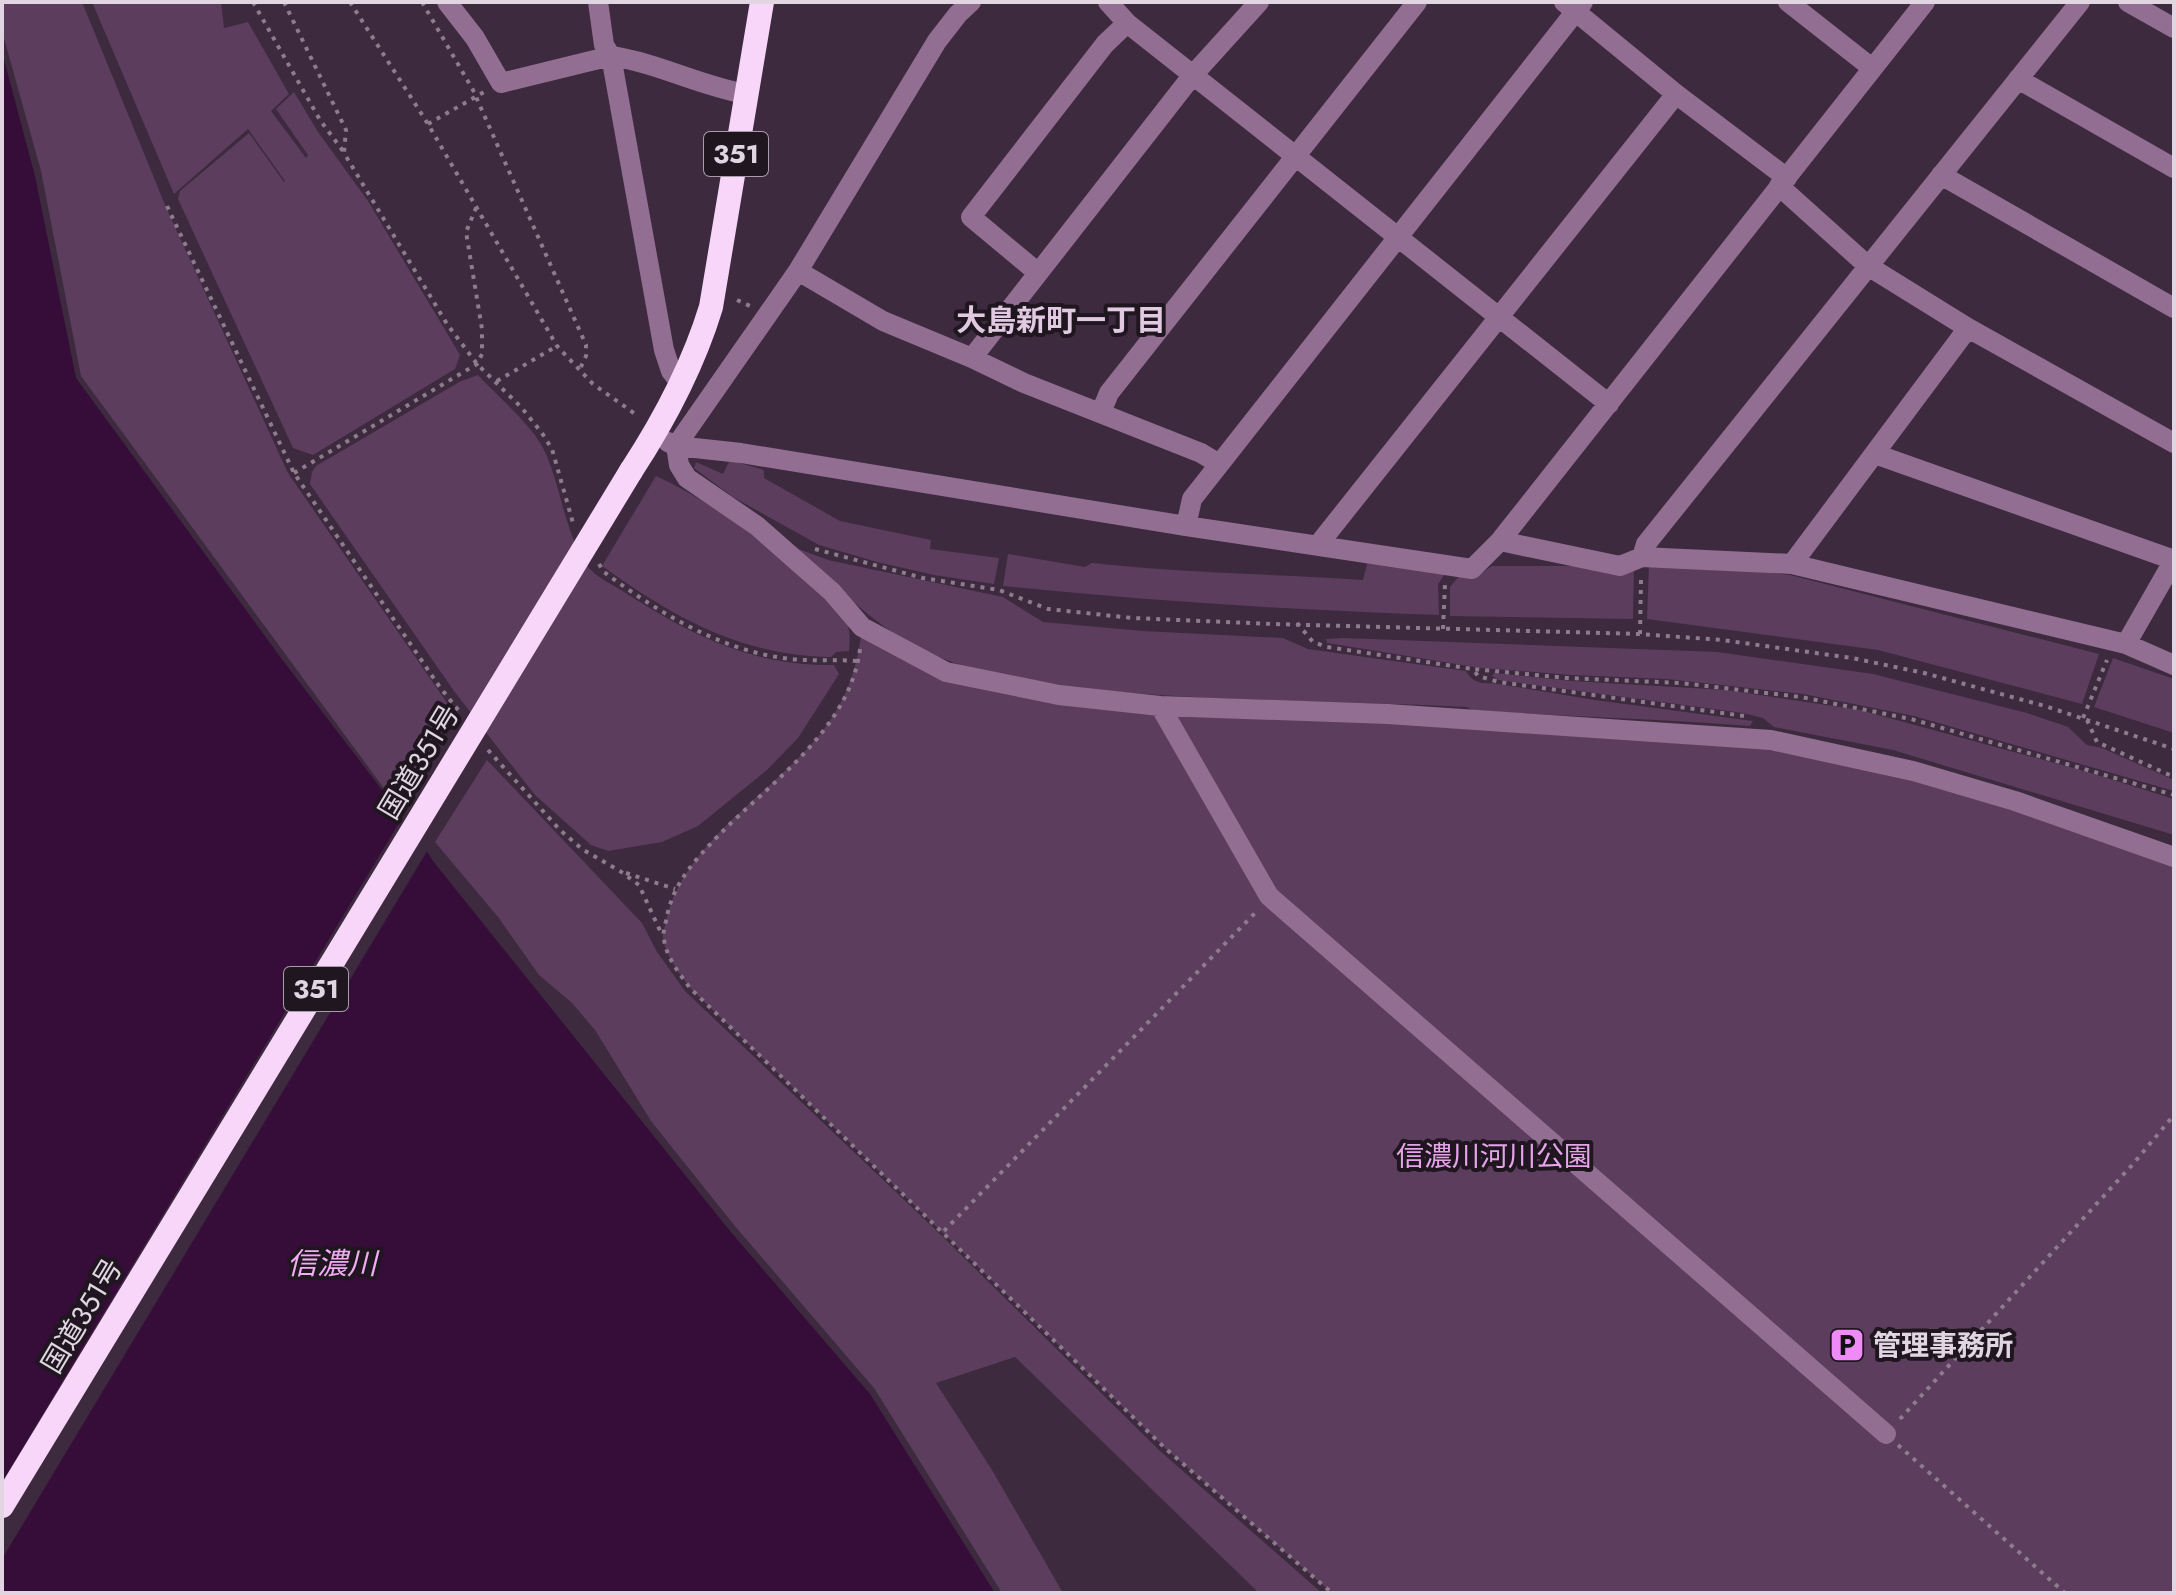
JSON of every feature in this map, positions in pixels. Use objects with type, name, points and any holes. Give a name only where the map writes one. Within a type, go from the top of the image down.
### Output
[{"type":"highway","name":"国道351号","points":[[2,1506],[631,471],[649,427],[682,385],[700,345],[711,307],[762,2]]},
{"type":"street","points":[[447,2],[475,38],[501,83],[611,56],[635,60],[746,94]]},
{"type":"street","points":[[598,2],[604,45],[611,56],[664,350],[671,371],[682,385]]},
{"type":"street","points":[[971,2],[937,41],[798,271],[676,446],[679,465],[687,478],[757,526],[832,592],[862,627],[946,672],[1059,695],[1160,706],[1388,714],[1771,740],[1928,775],[2015,801],[2174,857]]},
{"type":"street","points":[[1108,2],[1127,23],[1192,76],[1609,404]]},
{"type":"street","points":[[972,358],[1192,76],[1259,2]]},
{"type":"street","points":[[1101,412],[1109,393],[1417,2]]},
{"type":"street","points":[[1788,2],[1872,68]]},
{"type":"street","points":[[649,427],[676,446],[741,453],[1472,569],[1500,541],[1925,2]]},
{"type":"street","points":[[1642,557],[1646,544],[2080,2]]},
{"type":"street","points":[[2128,2],[2174,28]]},
{"type":"street","points":[[1186,526],[1192,499],[1397,238],[1574,5],[1783,182],[1868,266],[1968,328],[2174,443]]},
{"type":"street","points":[[1037,272],[971,217],[1105,44],[1127,23]]},
{"type":"street","points":[[2018,79],[2174,168]]},
{"type":"street","points":[[1318,545],[1676,94]]},
{"type":"street","points":[[1941,175],[2174,308]]},
{"type":"street","points":[[798,271],[895,326],[1024,383],[1201,453],[1219,464]]},
{"type":"street","points":[[1792,564],[1968,328]]},
{"type":"street","points":[[1875,454],[2174,560],[2120,643]]},
{"type":"street","points":[[1500,541],[1620,566],[1642,557],[1792,564],[2120,643],[2174,665]]},
{"type":"street","points":[[1160,706],[1269,896],[1886,1434]]},
{"type":"path","points":[[253,2],[320,120],[344,153],[447,324],[477,364],[521,407],[552,449],[574,525]]},
{"type":"path","points":[[284,2],[346,130],[344,153]]},
{"type":"path","points":[[350,2],[428,124],[557,346],[579,371],[649,427]]},
{"type":"path","points":[[422,2],[476,97],[586,345],[586,356],[579,371]]},
{"type":"path","points":[[428,124],[489,89]]},
{"type":"path","points":[[167,206],[294,473],[439,686],[460,712]]},
{"type":"path","points":[[294,473],[477,364],[482,354],[482,329],[466,232],[476,208]]},
{"type":"path","points":[[737,300],[753,308]]},
{"type":"path","points":[[496,382],[557,346]]},
{"type":"path","points":[[813,548],[923,578],[999,590],[1048,609],[1132,618],[1640,634],[1722,640],[1852,658],[1924,673],[2085,719],[2174,749]]},
{"type":"path","points":[[1640,634],[1642,557]]},
{"type":"path","points":[[596,560],[604,572],[646,602],[718,639],[753,652],[782,658],[858,661]]},
{"type":"path","points":[[1443,629],[1443,587],[1455,567]]},
{"type":"path","points":[[1297,623],[1313,642],[1327,647],[1473,669],[1726,687],[1845,704],[1981,738],[2174,795]]},
{"type":"path","points":[[663,937],[675,889],[693,862],[791,768],[825,728],[849,690],[858,661],[862,627]]},
{"type":"path","points":[[2085,719],[2120,643]]},
{"type":"path","points":[[1473,669],[1478,676],[1499,682],[1743,716]]},
{"type":"path","points":[[2085,719],[2097,742],[2174,777]]},
{"type":"path","points":[[484,746],[560,830],[582,849],[639,885],[672,963],[690,988],[1166,1449],[1332,1593]]},
{"type":"path","points":[[620,871],[675,889]]},
{"type":"path","points":[[944,1231],[1256,913],[1269,896]]},
{"type":"path","points":[[2065,1593],[1886,1434],[2133,1164],[2174,1115]]},
{"type":"green space","points":[[2,2],[82,2],[168,212],[288,473],[454,713],[397,806],[81,376],[41,171],[2,31]]},
{"type":"green space","points":[[92,2],[221,2],[224,28],[248,22],[289,94],[271,111],[306,158],[308,155],[276,109],[294,92],[318,132],[368,201],[460,355],[455,369],[313,455],[293,448],[178,199],[180,191],[249,133],[285,181],[248,129],[174,194]]},
{"type":"green space","points":[[478,375],[541,444],[574,541],[596,575],[699,635],[776,660],[834,665],[839,674],[798,738],[767,770],[698,826],[662,842],[608,851],[591,845],[535,795],[454,691],[310,484],[316,466],[461,381]]},
{"type":"green space","points":[[730,460],[764,470],[764,478],[840,521],[931,540],[930,549],[999,558],[994,584],[934,575],[819,545],[733,497],[694,468],[696,462],[723,474]]},
{"type":"green space","points":[[656,476],[728,518],[820,591],[846,620],[849,651],[836,652],[831,657],[798,655],[737,641],[682,617],[602,566]]},
{"type":"green space","points":[[796,548],[828,560],[1003,597],[1043,622],[1283,638],[1308,649],[1466,671],[1481,683],[1753,721],[1750,726],[1472,710],[1467,707],[1174,696],[1076,688],[1017,679],[960,665],[908,642],[864,611]]},
{"type":"green space","points":[[1008,554],[1085,567],[1092,563],[1363,580],[1368,561],[1447,571],[1438,584],[1439,615],[1384,613],[1275,608],[1003,586]]},
{"type":"green space","points":[[1492,566],[1634,566],[1633,619],[1450,616],[1450,587],[1459,576],[1477,576]]},
{"type":"green space","points":[[1649,566],[1790,575],[2099,654],[2082,704],[1878,650],[1647,619]]},
{"type":"green space","name":"信濃川河川公園","points":[[862,627],[946,672],[1059,695],[1771,740],[2174,857],[2174,1593],[1332,1593],[1166,1449],[690,988],[670,959],[663,939],[666,921],[676,892],[691,866],[733,819],[824,729],[840,705],[850,681]]},
{"type":"green space","points":[[1326,639],[1717,652],[1873,674],[2027,713],[2068,727],[2087,745],[2102,748],[2174,780],[2174,791],[1914,716],[1803,694],[1667,679],[1481,668],[1327,643]]},
{"type":"green space","points":[[2113,658],[2174,679],[2174,733],[2094,707]]},
{"type":"green space","points":[[1494,673],[1726,690],[1860,710],[2174,799],[2174,835],[1893,750],[1774,727],[1763,718],[1743,713],[1499,680],[1492,676]]},
{"type":"green space","points":[[487,760],[642,923],[657,952],[685,991],[941,1235],[1160,1451],[1322,1593],[1259,1593],[1015,1357],[936,1383],[992,1470],[1063,1593],[1002,1593],[874,1388],[734,1225],[651,1121],[595,1030],[572,1003],[539,975],[498,917],[435,842]]},
{"type":"water","name":"信濃川","points":[[2,52],[35,176],[76,378],[433,861],[730,1231],[870,1394],[995,1593],[2,1593]]},
{"type":"pier","points":[[405,813],[429,848],[2,1559],[2,1482]]},
{"type":"place","name":"管理事務所","points":[[1847,1345]]},
{"type":"district","name":"大島新町一丁目","points":[[1061,320]]}]
